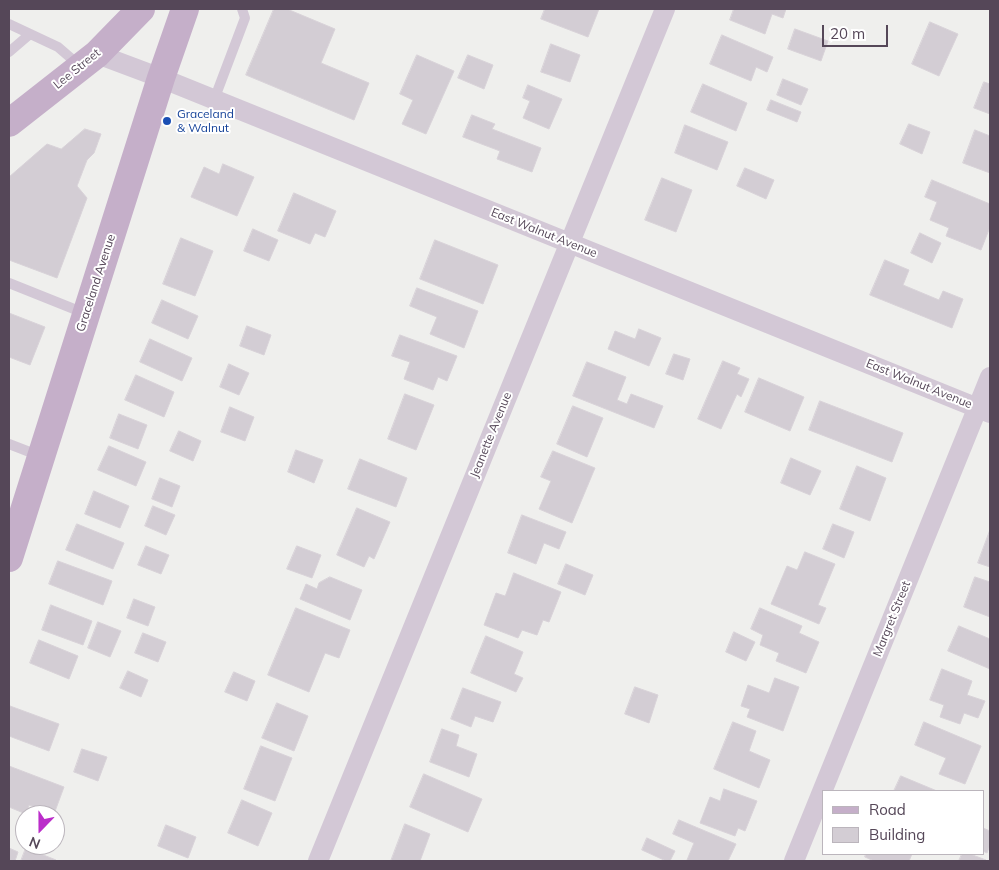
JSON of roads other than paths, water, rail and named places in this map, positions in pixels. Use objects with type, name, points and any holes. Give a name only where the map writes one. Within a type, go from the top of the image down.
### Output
[{"type":"main road","name":"Lee Street","points":[[9,123],[89,61],[141,9]]},
{"type":"main road","name":"Graceland Avenue","points":[[9,558],[161,78],[185,9]]},
{"type":"street","name":"Jeanette Avenue","points":[[318,861],[665,9]]},
{"type":"street","name":"East Walnut Avenue","points":[[89,61],[161,78],[984,411]]},
{"type":"street","name":"Margret Street","points":[[824,790],[984,411],[990,377]]},
{"type":"street","name":"Margret Street","points":[[794,861],[822,795]]},
{"type":"lane","points":[[214,100],[245,18],[242,9]]},
{"type":"lane","points":[[9,24],[89,61]]},
{"type":"lane","points":[[9,52],[30,34]]},
{"type":"lane","points":[[9,282],[86,314]]},
{"type":"lane","points":[[9,444],[41,457]]},
{"type":"place","name":"Graceland & Walnut","points":[[167,121]]}]
